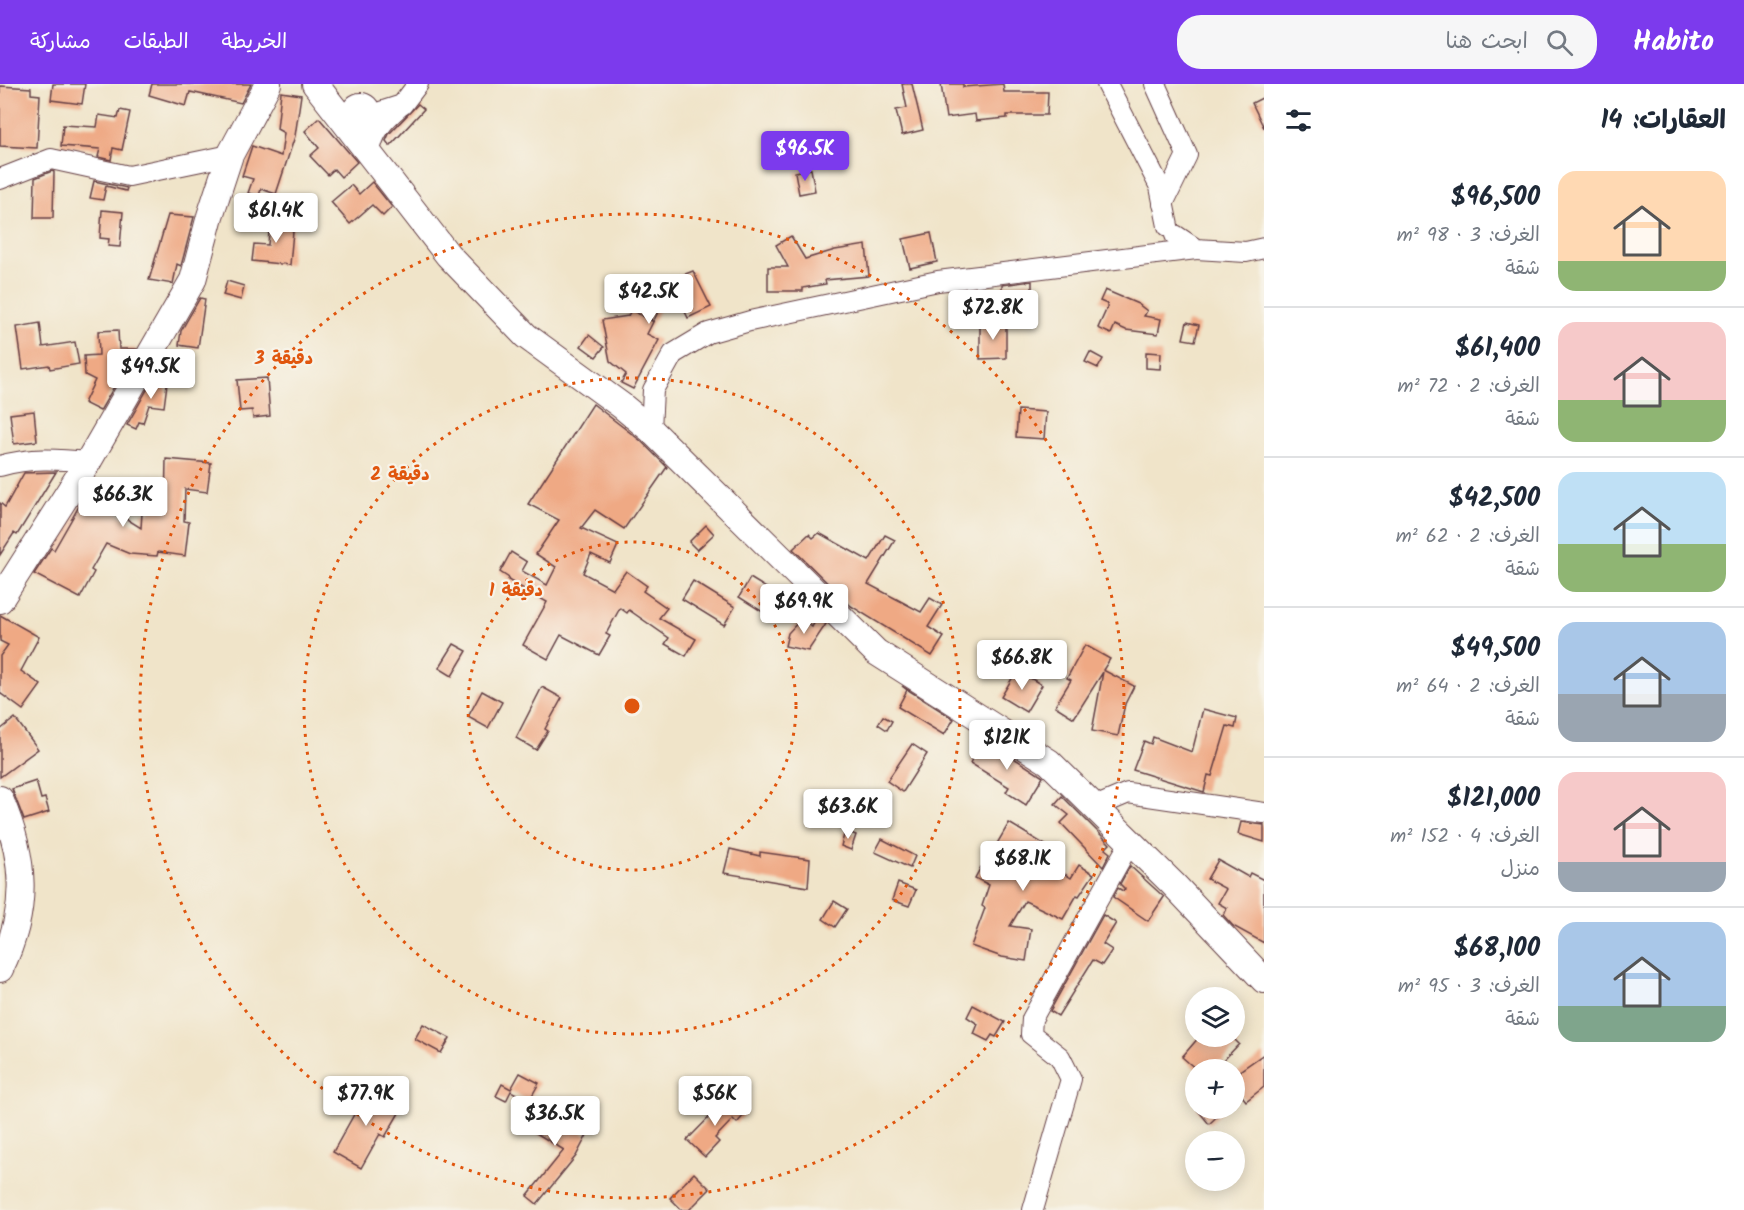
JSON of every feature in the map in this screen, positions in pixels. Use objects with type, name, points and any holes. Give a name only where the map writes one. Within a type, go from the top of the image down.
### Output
[{"type":"main road","points":[[0,600],[88,462],[193,280],[210,216],[231,155],[268,84]]},
{"type":"main road","points":[[316,85],[448,255],[526,336],[651,430],[876,652],[1049,762],[1264,980]]},
{"type":"main road","points":[[0,799],[11,825],[21,865],[17,926],[0,969]]},
{"type":"street","points":[[370,152],[372,138],[379,126],[397,106],[409,99],[418,84]]},
{"type":"street","points":[[1107,84],[1160,187],[1169,232],[1196,249]]},
{"type":"street","points":[[1155,84],[1187,155],[1163,204]]},
{"type":"street","points":[[316,85],[363,112],[397,106]]},
{"type":"street","points":[[363,112],[370,152]]},
{"type":"street","points":[[0,179],[51,159],[129,176],[231,155]]},
{"type":"street","points":[[1132,256],[1169,232]]},
{"type":"street","points":[[622,406],[639,401],[653,390],[673,354],[708,333],[750,321],[938,281],[1196,249],[1246,252],[1264,248]]},
{"type":"street","points":[[651,430],[653,390]]},
{"type":"street","points":[[0,466],[30,459],[88,462]]},
{"type":"street","points":[[1095,807],[1128,793],[1264,813]]},
{"type":"street","points":[[1033,1210],[1071,1079],[1060,1057],[1031,1034],[1032,1019],[1130,842]]},
{"type":"building","points":[[53,84],[85,84],[82,104],[51,100]]},
{"type":"building","points":[[152,84],[251,84],[241,103],[190,92],[186,106],[149,95]]},
{"type":"building","points":[[902,84],[912,84],[923,130],[902,135],[896,110],[907,108]]},
{"type":"building","points":[[941,84],[963,84],[963,87],[1003,84],[1004,92],[1048,92],[1047,115],[1007,115],[1007,118],[976,121],[975,114],[946,118]]},
{"type":"building","points":[[0,86],[31,88],[31,94],[40,95],[37,148],[0,146]]},
{"type":"building","points":[[281,92],[301,95],[295,136],[276,194],[261,189],[259,196],[248,193],[253,179],[242,176],[252,146],[281,156],[284,133],[277,129]]},
{"type":"building","points":[[1264,97],[1264,128],[1252,103]]},
{"type":"building","points":[[418,104],[424,109],[390,146],[386,141],[389,134]]},
{"type":"building","points":[[120,110],[130,112],[122,150],[113,148],[111,160],[98,157],[100,149],[61,146],[63,125],[97,127],[99,115],[118,118]]},
{"type":"building","points":[[319,118],[357,162],[341,177],[334,169],[328,175],[310,156],[319,148],[305,131]]},
{"type":"building","points":[[811,169],[815,191],[799,194],[795,172]]},
{"type":"building","points":[[54,172],[53,218],[34,218],[35,178]]},
{"type":"building","points":[[94,181],[127,188],[126,191],[106,186],[103,200],[90,198]]},
{"type":"building","points":[[372,182],[392,207],[383,216],[372,205],[350,224],[331,202],[351,185],[359,194]]},
{"type":"building","points":[[102,210],[123,212],[120,247],[108,246],[109,239],[100,238]]},
{"type":"building","points":[[168,215],[194,217],[181,266],[177,264],[173,284],[149,280]]},
{"type":"building","points":[[270,218],[294,220],[290,265],[252,261],[254,244],[268,245]]},
{"type":"building","points":[[931,233],[937,262],[910,268],[903,239]]},
{"type":"building","points":[[791,236],[805,259],[835,250],[866,245],[869,276],[825,280],[826,284],[803,288],[803,291],[768,291],[768,267],[788,267],[776,245]]},
{"type":"building","points":[[693,271],[711,307],[688,318],[681,303],[659,310],[647,334],[659,340],[633,389],[621,383],[626,374],[610,361],[602,320],[628,316],[631,310],[652,321],[643,291]]},
{"type":"building","points":[[227,281],[244,286],[241,300],[223,295]]},
{"type":"building","points":[[1032,281],[1032,303],[1020,302],[1015,316],[1003,311],[1007,302],[1002,302],[1002,285]]},
{"type":"building","points":[[1105,290],[1138,304],[1147,311],[1144,316],[1161,319],[1158,334],[1126,330],[1115,325],[1111,334],[1098,328],[1107,308],[1107,304],[1100,301]]},
{"type":"building","points":[[200,298],[205,299],[198,348],[179,345],[181,331]]},
{"type":"building","points":[[1187,322],[1199,325],[1195,341],[1183,339]]},
{"type":"building","points":[[40,323],[43,347],[75,342],[79,364],[50,369],[49,365],[23,369],[17,327]]},
{"type":"building","points":[[980,323],[1006,323],[1006,358],[980,359]]},
{"type":"building","points":[[118,330],[119,349],[136,349],[100,411],[84,403],[95,380],[85,375],[84,356],[99,355],[98,331]]},
{"type":"building","points":[[589,335],[604,347],[596,357],[581,346]]},
{"type":"building","points":[[1090,352],[1103,359],[1098,368],[1085,362]]},
{"type":"building","points":[[1146,352],[1161,353],[1160,369],[1146,368]]},
{"type":"building","points":[[156,374],[168,376],[164,407],[149,405],[143,423],[139,422],[136,429],[127,425]]},
{"type":"building","points":[[267,378],[270,416],[253,418],[252,410],[240,411],[237,380]]},
{"type":"building","points":[[593,404],[641,441],[667,467],[624,529],[595,510],[581,528],[618,545],[610,563],[591,554],[583,573],[613,589],[626,571],[647,586],[643,591],[667,608],[659,618],[696,639],[686,656],[665,644],[669,638],[629,610],[627,613],[620,608],[606,634],[610,636],[599,655],[561,635],[548,659],[523,645],[547,602],[508,580],[509,578],[500,572],[511,552],[527,562],[522,571],[547,585],[556,567],[536,554],[559,520],[528,504]]},
{"type":"building","points":[[1018,410],[1046,412],[1044,439],[1016,437]]},
{"type":"building","points":[[34,411],[37,441],[14,444],[10,414]]},
{"type":"building","points":[[166,459],[211,463],[207,492],[185,489],[184,521],[189,522],[185,556],[158,552],[157,556],[130,554],[106,544],[91,570],[94,572],[80,598],[34,574],[51,548],[54,550],[94,480],[126,499],[117,513],[141,528],[142,513],[150,513],[150,506],[165,507]]},
{"type":"building","points":[[56,472],[17,535],[14,533],[0,555],[0,503],[5,507],[24,473]]},
{"type":"building","points":[[706,525],[714,534],[697,550],[689,542]]},
{"type":"building","points":[[819,533],[869,561],[885,535],[895,540],[868,584],[921,612],[930,598],[942,605],[928,627],[944,637],[932,656],[851,606],[793,549],[809,534],[813,538]]},
{"type":"building","points":[[750,578],[789,602],[777,621],[739,597]]},
{"type":"building","points":[[693,581],[735,607],[724,625],[682,599]]},
{"type":"building","points":[[0,615],[39,637],[21,671],[41,685],[23,710],[0,693],[0,656],[8,645],[0,641]]},
{"type":"building","points":[[802,618],[812,627],[817,618],[826,624],[808,651],[785,646],[788,633]]},
{"type":"building","points":[[454,644],[467,651],[452,676],[439,668]]},
{"type":"building","points":[[1085,645],[1110,659],[1103,670],[1134,686],[1125,704],[1118,736],[1092,731],[1103,672],[1074,718],[1055,706],[1071,680],[1067,678]]},
{"type":"building","points":[[1017,670],[1042,685],[1026,712],[1001,697]]},
{"type":"building","points":[[902,686],[954,719],[944,735],[898,707],[907,690]]},
{"type":"building","points":[[542,687],[562,698],[545,729],[548,731],[536,750],[516,738]]},
{"type":"building","points":[[482,691],[502,702],[488,728],[468,717]]},
{"type":"building","points":[[1203,709],[1237,718],[1235,728],[1227,726],[1212,776],[1208,775],[1204,792],[1133,770],[1144,741],[1151,744],[1153,737],[1192,752]]},
{"type":"building","points":[[883,716],[892,721],[887,730],[878,724]]},
{"type":"building","points":[[15,718],[38,749],[0,777],[0,730]]},
{"type":"building","points":[[983,738],[1043,777],[1026,805],[1006,792],[1009,787],[970,763]]},
{"type":"building","points":[[912,744],[927,754],[903,792],[887,781]]},
{"type":"building","points":[[36,781],[41,799],[45,798],[49,812],[24,820],[12,789]]},
{"type":"building","points":[[1062,796],[1110,844],[1105,849],[1110,853],[1103,867],[1061,823],[1069,815],[1055,804]]},
{"type":"building","points":[[1241,822],[1264,825],[1264,842],[1238,834]]},
{"type":"building","points":[[1009,823],[1060,854],[1053,866],[1071,878],[1079,865],[1094,874],[1079,896],[1077,895],[1063,919],[1025,901],[1010,926],[1031,929],[1026,961],[1002,957],[971,946],[985,908],[982,906],[989,885],[975,878],[981,867],[993,873],[1005,854],[995,847]]},
{"type":"building","points":[[845,831],[856,835],[851,850],[841,846]]},
{"type":"building","points":[[882,839],[915,856],[910,868],[875,852]]},
{"type":"building","points":[[730,849],[760,856],[760,852],[810,859],[808,887],[724,873]]},
{"type":"building","points":[[1218,860],[1248,877],[1250,873],[1264,880],[1264,943],[1233,926],[1223,915],[1227,908],[1218,903],[1226,889],[1207,879]]},
{"type":"building","points":[[1130,866],[1164,897],[1148,921],[1113,897],[1118,888],[1123,891],[1125,889],[1120,884]]},
{"type":"building","points":[[898,883],[916,890],[909,906],[892,900]]},
{"type":"building","points":[[834,901],[847,909],[835,927],[823,919]]},
{"type":"building","points":[[1103,915],[1116,923],[1103,944],[1112,950],[1102,965],[1093,960],[1058,1016],[1050,1011]]},
{"type":"building","points":[[973,1005],[1005,1022],[996,1037],[992,1035],[988,1041],[974,1034],[978,1024],[967,1017]]},
{"type":"building","points":[[423,1024],[450,1038],[441,1053],[415,1039]]},
{"type":"building","points":[[1191,1047],[1236,1047],[1225,1059],[1185,1060],[1182,1057]]},
{"type":"building","points":[[1264,1054],[1264,1087],[1246,1101],[1245,1100],[1245,1067]]},
{"type":"building","points":[[520,1073],[539,1083],[529,1101],[511,1091],[506,1101],[496,1096],[502,1084],[511,1089]]},
{"type":"building","points":[[374,1079],[383,1083],[376,1096],[384,1100],[382,1104],[399,1113],[385,1137],[380,1134],[361,1168],[333,1152]]},
{"type":"building","points":[[728,1098],[745,1114],[737,1123],[733,1119],[715,1138],[719,1142],[705,1157],[687,1140]]},
{"type":"building","points":[[538,1106],[587,1135],[576,1156],[537,1204],[527,1196],[564,1150],[526,1127]]},
{"type":"building","points":[[1205,1119],[1214,1119],[1209,1124]]},
{"type":"building","points":[[694,1173],[710,1189],[689,1210],[682,1210],[670,1198]]}]
